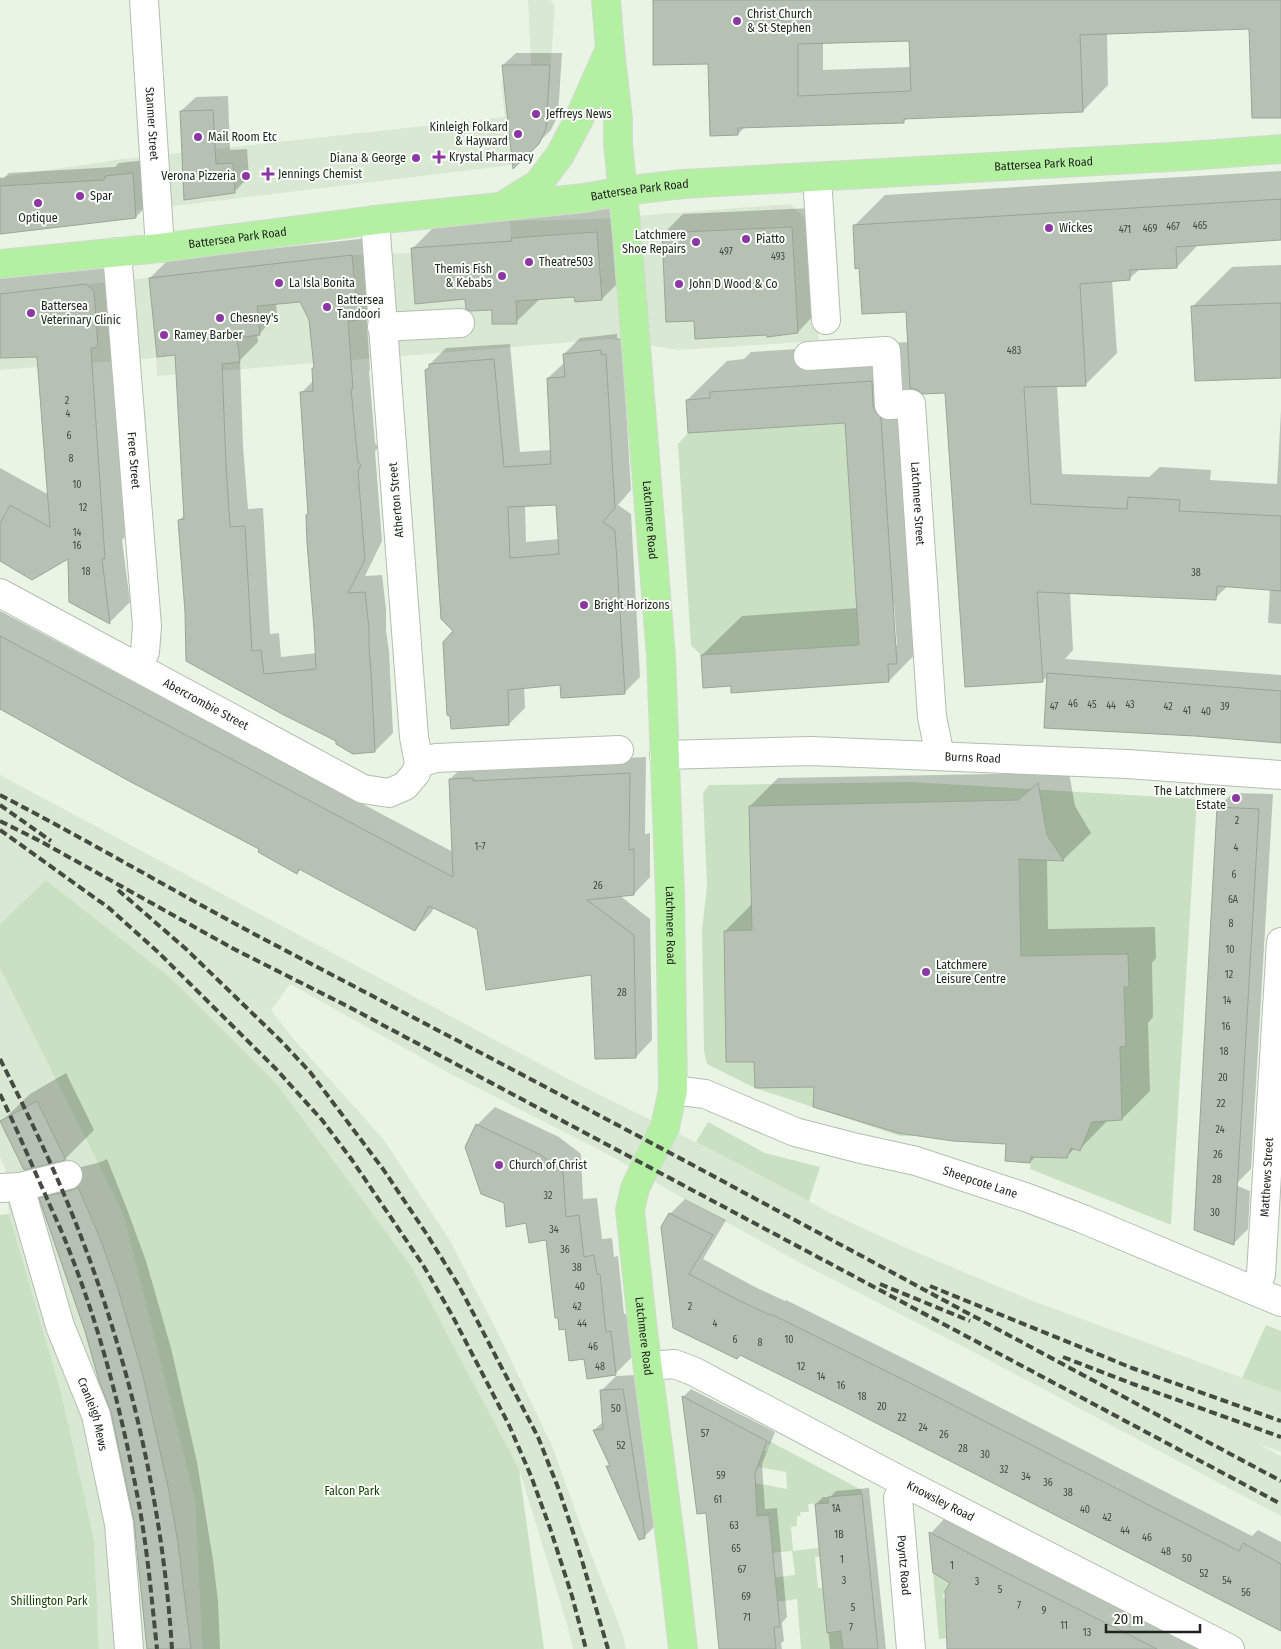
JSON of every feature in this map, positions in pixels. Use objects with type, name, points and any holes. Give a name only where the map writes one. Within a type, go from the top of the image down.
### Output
[{"type":"highway","name":"Latchmere Road","points":[[606,0],[618,119],[618,143],[661,656],[670,886],[672,1090],[665,1127],[635,1188],[630,1210],[643,1332],[683,1649]]},
{"type":"highway","points":[[500,207],[538,184],[547,175],[578,121],[610,50]]},
{"type":"highway","name":"Battersea Park Road","points":[[0,264],[160,248],[374,220],[584,198],[683,184],[1281,149]]},
{"type":"street","name":"Stanmer Street","points":[[146,0],[160,248]]},
{"type":"street","points":[[817,177],[826,320]]},
{"type":"street","name":"Atherton Street","points":[[374,220],[416,770]]},
{"type":"street","name":"Frere Street","points":[[117,252],[147,626],[145,652],[138,666]]},
{"type":"street","points":[[382,327],[460,323]]},
{"type":"street","name":"Latchmere Street","points":[[808,356],[886,351],[889,405],[911,404],[932,717],[940,756]]},
{"type":"street","name":"Abercrombie Street","points":[[0,593],[363,789],[389,793],[405,786],[416,770],[436,758],[619,750]]},
{"type":"street","name":"Burns Road","points":[[664,755],[811,751],[1127,764],[1281,775]]},
{"type":"street","name":"Matthews Street","points":[[1255,1291],[1261,1274],[1281,942]]},
{"type":"street","name":"Sheepcote Lane","points":[[672,1090],[705,1094],[795,1132],[916,1162],[1028,1198],[1281,1302]]},
{"type":"street","points":[[10,1187],[68,1175]]},
{"type":"street","name":"Cranleigh Mews","points":[[10,1187],[60,1326],[96,1415],[119,1524],[129,1649]]},
{"type":"street","name":"Knowsley Road","points":[[648,1366],[674,1364],[693,1371],[905,1483],[1230,1649]]},
{"type":"street","name":"Poyntz Road","points":[[905,1483],[898,1498],[911,1649]]},
{"type":"shaded area","points":[[528,0],[550,0],[555,5],[546,129],[539,144],[513,165],[0,227],[0,177],[124,159],[505,117],[501,81],[532,79]]},
{"type":"shaded area","points":[[790,204],[806,219],[819,341],[678,350],[610,339],[157,376],[156,358],[0,370],[0,294],[352,255],[411,253],[413,248],[511,241],[510,221],[597,219]]},
{"type":"shaded area","points":[[0,775],[570,1080],[699,1144],[828,1212],[911,1250],[1033,1301],[1281,1392],[1281,1452],[1257,1443],[1281,1456],[1281,1516],[989,1360],[799,1262],[677,1195],[611,1156],[447,1072],[290,984],[271,1010],[291,1036],[384,1140],[449,1239],[501,1339],[552,1446],[623,1635],[626,1649],[573,1649],[519,1469],[460,1359],[276,1083],[171,978],[46,880],[0,924]]},
{"type":"shaded area","points":[[0,968],[123,1213],[195,1500],[202,1649],[99,1649],[94,1540],[9,1214],[5,1168],[0,1157]]},
{"type":"green space","points":[[845,423],[859,645],[701,655],[691,645],[678,444],[688,433]]},
{"type":"green space","name":"Latchmere Leisure Centre","points":[[911,782],[1197,799],[1171,1225],[1030,1169],[1034,1109],[918,1136],[900,1136],[755,1088],[707,1064],[704,1051],[702,930],[707,886],[703,793],[709,785]]},
{"type":"green space","name":"Falcon Park","points":[[46,880],[171,978],[276,1083],[411,1266],[519,1469],[544,1649],[202,1649],[195,1500],[123,1213],[0,968],[0,924]]},
{"type":"green space","points":[[708,1122],[765,1153],[820,1167],[809,1201],[696,1142]]},
{"type":"green space","name":"Shillington Park","points":[[9,1214],[61,1393],[94,1540],[99,1649],[0,1649],[0,1215]]},
{"type":"green space","points":[[1266,1325],[1281,1331],[1281,1392],[1242,1378]]},
{"type":"green space","points":[[769,1441],[862,1490],[862,1494],[829,1497],[829,1503],[808,1504],[809,1512],[800,1512],[801,1516],[797,1516],[797,1526],[791,1527],[793,1551],[834,1546],[835,1555],[815,1557],[818,1588],[837,1586],[825,1607],[827,1633],[841,1631],[843,1649],[801,1649],[797,1599],[777,1602],[762,1579],[795,1575],[792,1551],[772,1553],[741,1519],[755,1483],[787,1489],[786,1472],[753,1466],[761,1457],[763,1451],[767,1451],[770,1445]]},
{"type":"green space","points":[[933,1573],[950,1583],[942,1597],[964,1608],[947,1638],[939,1639]]},
{"type":"building","points":[[653,0],[1281,0],[1281,118],[1252,118],[1249,29],[1080,35],[1083,112],[904,119],[904,123],[738,128],[738,135],[710,136],[708,64],[653,65]],"holes":[[[909,41],[911,91],[798,96],[798,44]]]},
{"type":"building","name":"Kinleigh Folkard & Hayward","points":[[502,65],[550,65],[546,129],[539,144],[513,169]]},
{"type":"building","name":"Mail Room Etc","points":[[213,110],[216,164],[233,163],[235,193],[184,200],[180,111]]},
{"type":"building","points":[[133,173],[136,218],[0,234],[0,186],[104,180],[105,176]]},
{"type":"building","points":[[1281,199],[1281,240],[1176,247],[1177,268],[1130,270],[1130,280],[1080,284],[1086,386],[1024,387],[1031,504],[1127,509],[1128,497],[1180,500],[1179,511],[1281,516],[1281,591],[1217,586],[1216,600],[1037,592],[1043,682],[965,687],[945,393],[922,394],[918,390],[910,388],[906,312],[862,314],[859,268],[855,269],[853,225]]},
{"type":"building","points":[[792,227],[798,333],[767,337],[767,335],[695,339],[694,321],[666,322],[662,233]]},
{"type":"building","points":[[597,232],[602,300],[575,302],[574,297],[516,301],[517,324],[492,324],[492,310],[470,311],[466,309],[465,299],[415,304],[411,248],[512,241],[511,238]]},
{"type":"building","points":[[352,255],[358,320],[348,321],[353,389],[351,389],[358,462],[361,465],[358,471],[365,560],[348,593],[365,592],[369,628],[375,752],[353,754],[336,744],[336,741],[282,714],[186,661],[185,612],[178,520],[184,519],[175,355],[157,357],[149,278]],"holes":[[[300,302],[309,320],[314,368],[312,368],[313,391],[300,392],[308,514],[306,515],[307,543],[316,669],[264,674],[261,650],[252,651],[245,526],[230,527],[222,364],[240,362],[237,338],[260,335],[257,306]]]},
{"type":"building","points":[[86,284],[94,291],[98,347],[91,348],[105,559],[102,559],[110,624],[69,602],[68,559],[32,580],[0,561],[0,524],[10,505],[50,527],[37,357],[0,358],[0,294]]},
{"type":"building","points":[[1281,303],[1281,378],[1195,381],[1191,306]]},
{"type":"building","points":[[601,350],[601,354],[606,355],[615,508],[603,522],[615,530],[625,694],[561,698],[560,685],[508,690],[509,725],[451,729],[450,716],[447,715],[443,642],[453,631],[441,619],[425,370],[429,368],[429,364],[494,359],[504,467],[551,464],[547,378],[565,377],[563,354]],"holes":[[[556,505],[559,554],[510,558],[508,507]]]},
{"type":"building","points":[[872,381],[873,406],[881,418],[897,664],[888,664],[889,682],[731,693],[731,686],[703,688],[701,655],[859,645],[845,423],[688,433],[686,400],[710,398],[710,392]]},
{"type":"building","points":[[0,636],[453,877],[449,779],[473,778],[473,781],[630,773],[629,850],[634,849],[634,895],[587,900],[634,935],[636,1058],[595,1059],[591,975],[486,990],[477,929],[429,906],[415,931],[299,869],[297,874],[258,852],[259,849],[129,781],[0,709]]},
{"type":"building","points":[[1047,673],[1281,691],[1281,743],[1195,736],[1044,728]]},
{"type":"building","name":"Latchmere Leisure Centre","points":[[1038,783],[1047,835],[1064,861],[1019,859],[1021,956],[1128,954],[1129,987],[1124,987],[1126,1046],[1120,1047],[1122,1120],[1092,1122],[1080,1151],[1071,1148],[1067,1158],[1031,1157],[1030,1163],[1005,1161],[1006,1144],[953,1141],[898,1133],[813,1107],[814,1087],[755,1088],[754,1062],[726,1062],[724,931],[752,930],[749,806],[1018,800]]},
{"type":"building","points":[[1217,807],[1259,809],[1234,1245],[1194,1230]]},
{"type":"building","points":[[37,1101],[66,1160],[24,1170],[0,1121]]},
{"type":"building","points":[[476,1124],[541,1155],[563,1172],[566,1217],[579,1215],[584,1257],[594,1255],[597,1274],[600,1274],[606,1332],[611,1331],[616,1375],[587,1379],[584,1359],[569,1361],[565,1329],[559,1330],[558,1318],[555,1318],[546,1240],[529,1243],[526,1223],[506,1227],[504,1203],[481,1194],[465,1147]]},
{"type":"building","points":[[78,1187],[100,1238],[118,1289],[143,1376],[169,1491],[178,1543],[191,1649],[147,1649],[134,1521],[111,1412],[39,1198]]},
{"type":"building","points":[[669,1213],[713,1235],[689,1274],[740,1301],[771,1314],[910,1383],[1239,1551],[1243,1543],[1281,1564],[1281,1631],[843,1406],[740,1355],[737,1359],[673,1328],[661,1227]]},
{"type":"building","points":[[623,1389],[643,1519],[645,1538],[639,1540],[606,1466],[610,1466],[593,1430],[603,1429],[600,1390]]},
{"type":"building","points":[[682,1396],[767,1441],[755,1473],[757,1516],[769,1515],[780,1627],[774,1627],[776,1649],[719,1649],[706,1513],[697,1514]]},
{"type":"building","points":[[862,1494],[878,1649],[843,1649],[841,1631],[827,1633],[815,1504],[829,1503],[828,1497]]},
{"type":"building","points":[[929,1532],[1157,1649],[947,1649],[945,1591],[950,1583],[933,1573]]},
{"type":"railway","points":[[0,795],[256,935],[535,1081],[1281,1481]]},
{"type":"railway","points":[[0,805],[51,841]]},
{"type":"railway","points":[[0,821],[40,841],[234,949],[349,1007],[1281,1504]]},
{"type":"railway","points":[[0,830],[109,908],[159,953],[276,1069],[322,1120],[352,1160],[423,1265],[452,1315],[509,1425],[531,1476],[550,1528],[572,1596],[586,1649]]},
{"type":"railway","points":[[118,890],[186,949],[281,1041],[310,1072],[383,1169],[426,1233],[459,1286],[538,1437],[559,1490],[578,1547],[608,1649]]},
{"type":"railway","points":[[0,1059],[62,1189],[80,1234],[115,1335],[142,1438],[152,1491],[168,1596],[172,1649]]},
{"type":"railway","points":[[0,1094],[66,1243],[81,1281],[102,1346],[127,1444],[140,1510],[148,1562],[157,1649]]},
{"type":"railway","points":[[880,1284],[970,1321]]},
{"type":"railway","points":[[930,1286],[1132,1368],[1281,1421]]},
{"type":"railway","points":[[1063,1357],[1281,1437]]},
{"type":"place","name":"Christ Church & St Stephen","points":[[737,21]]},
{"type":"place","name":"Jeffreys News","points":[[536,114]]},
{"type":"place","name":"Kinleigh Folkard & Hayward","points":[[518,134]]},
{"type":"place","name":"Mail Room Etc","points":[[198,137]]},
{"type":"place","name":"Krystal Pharmacy","points":[[439,157]]},
{"type":"place","name":"Diana & George","points":[[416,158]]},
{"type":"place","name":"Jennings Chemist","points":[[268,174]]},
{"type":"place","name":"Verona Pizzeria","points":[[246,176]]},
{"type":"place","name":"Spar","points":[[80,196]]},
{"type":"place","name":"Optique","points":[[38,203]]},
{"type":"place","name":"Wickes","points":[[1049,228]]},
{"type":"place","name":"Piatto","points":[[746,239]]},
{"type":"place","name":"Latchmere Shoe Repairs","points":[[696,242]]},
{"type":"place","name":"Theatre503","points":[[529,262]]},
{"type":"place","name":"Themis Fish & Kebabs","points":[[502,276]]},
{"type":"place","name":"La Isla Bonita","points":[[279,283]]},
{"type":"place","name":"John D Wood & Co","points":[[679,284]]},
{"type":"place","name":"Battersea Tandoori","points":[[327,307]]},
{"type":"place","name":"Battersea Veterinary Clinic","points":[[31,313]]},
{"type":"place","name":"Chesney's","points":[[220,318]]},
{"type":"place","name":"Ramey Barber","points":[[164,335]]},
{"type":"place","name":"Bright Horizons","points":[[584,605]]},
{"type":"place","name":"The Latchmere Estate","points":[[1236,798]]},
{"type":"place","name":"Latchmere Leisure Centre","points":[[926,972]]},
{"type":"place","name":"Church of Christ","points":[[499,1165]]}]
